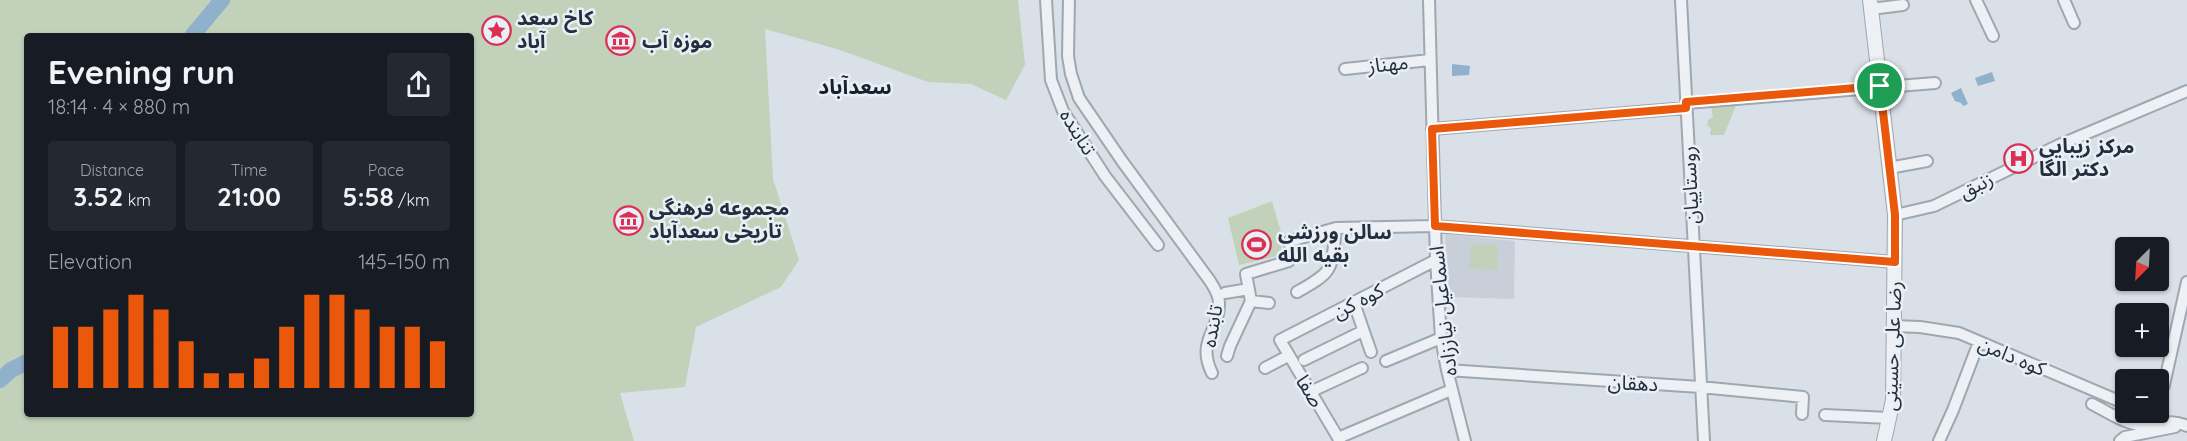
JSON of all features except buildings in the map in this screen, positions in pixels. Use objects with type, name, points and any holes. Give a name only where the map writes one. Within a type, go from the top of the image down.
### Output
[{"type":"street","name":"تنابنده","points":[[1046,0],[1051,80],[1062,111],[1105,176],[1158,245]]},
{"type":"street","name":"تابنده","points":[[1069,0],[1068,56],[1079,98],[1210,281],[1219,302],[1206,351],[1212,373]]},
{"type":"street","name":"اسماعیل نیاززاده","points":[[1429,0],[1436,260],[1441,338],[1451,390],[1465,441]]},
{"type":"street","name":"روستاییان","points":[[1681,0],[1704,441]]},
{"type":"street","points":[[1976,0],[1993,36]]},
{"type":"street","points":[[2064,0],[2074,22]]},
{"type":"street","points":[[1871,4],[1904,5]]},
{"type":"street","name":"رضا علی حسینی","points":[[1871,4],[1895,215],[1893,400],[1884,441]]},
{"type":"street","name":"مهناز","points":[[1346,69],[1430,60]]},
{"type":"street","points":[[1432,129],[1880,86],[1935,83]]},
{"type":"street","name":"زنبق","points":[[1895,215],[1934,206],[2059,145],[2187,91]]},
{"type":"street","points":[[1889,168],[1928,161]]},
{"type":"street","points":[[1227,356],[1251,301],[1246,274],[1289,261],[1290,241],[1293,239],[1336,228],[1435,226],[1895,262]]},
{"type":"street","points":[[1297,292],[1329,271],[1333,259],[1336,228]]},
{"type":"street","name":"کوه کن","points":[[1280,340],[1436,260]]},
{"type":"street","points":[[2168,369],[2187,282]]},
{"type":"street","points":[[1225,293],[1249,289]]},
{"type":"street","points":[[1251,301],[1269,303]]},
{"type":"street","points":[[1354,303],[1371,352]]},
{"type":"street","name":"کوه دامن","points":[[1894,326],[1959,333],[2115,399]]},
{"type":"street","points":[[1304,360],[1363,331]]},
{"type":"street","points":[[1386,360],[1441,338]]},
{"type":"street","name":"صفا","points":[[1280,340],[1339,439]]},
{"type":"street","points":[[1939,441],[1979,342]]},
{"type":"street","points":[[1265,368],[1288,356]]},
{"type":"street","points":[[1310,392],[1362,368]]},
{"type":"street","name":"دهقان","points":[[1447,370],[1700,387],[1803,397],[1802,414]]},
{"type":"street","points":[[1339,439],[1451,390]]},
{"type":"street","points":[[2092,404],[2125,421],[2143,425],[2176,421],[2187,426]]},
{"type":"street","points":[[1825,415],[1889,418]]},
{"type":"street","points":[[2120,441],[2126,437],[2187,426]]},
{"type":"shaded area","points":[[1445,234],[1515,241],[1514,299],[1449,297]]},
{"type":"green space","name":"مجموعه فرهنگی تاریخی سعدآباد","points":[[0,0],[1018,0],[1025,65],[1006,100],[971,84],[928,82],[837,49],[765,29],[773,179],[799,260],[781,287],[696,327],[685,387],[620,393],[634,441],[0,441]]},
{"type":"green space","points":[[1739,98],[1724,135],[1710,135],[1711,128],[1707,125],[1708,120],[1713,117],[1711,106]]},
{"type":"green space","name":"سالن ورزشی بقیه الله","points":[[1272,201],[1281,232],[1281,255],[1239,265],[1228,218]]},
{"type":"green space","points":[[1471,244],[1498,245],[1497,270],[1469,268]]},
{"type":"water","points":[[1452,64],[1470,66],[1469,75],[1452,76]]},
{"type":"water","points":[[1992,72],[1995,81],[1978,86],[1975,78]]},
{"type":"water","points":[[1961,88],[1968,104],[1963,106],[1955,101],[1951,93]]},
{"type":"waterway","points":[[194,33],[222,0]]},
{"type":"waterway","points":[[0,380],[11,370],[24,364]]},
{"type":"place","name":"کاخ سعد آباد","points":[[496,30]]},
{"type":"place","name":"موزه آب","points":[[621,41]]},
{"type":"place","name":"مرکز زیبایی دکتر الگا","points":[[2018,158]]},
{"type":"place","name":"مجموعه فرهنگی تاریخی سعدآباد","points":[[628,220]]},
{"type":"place","name":"سالن ورزشی بقیه الله","points":[[1257,244]]},
{"type":"district","name":"سعدآباد","points":[[855,87]]},
{"type":"route","points":[[1880,86],[1895,215],[1895,262],[1435,226],[1432,129],[1686,108],[1686,102],[1880,86]]}]
